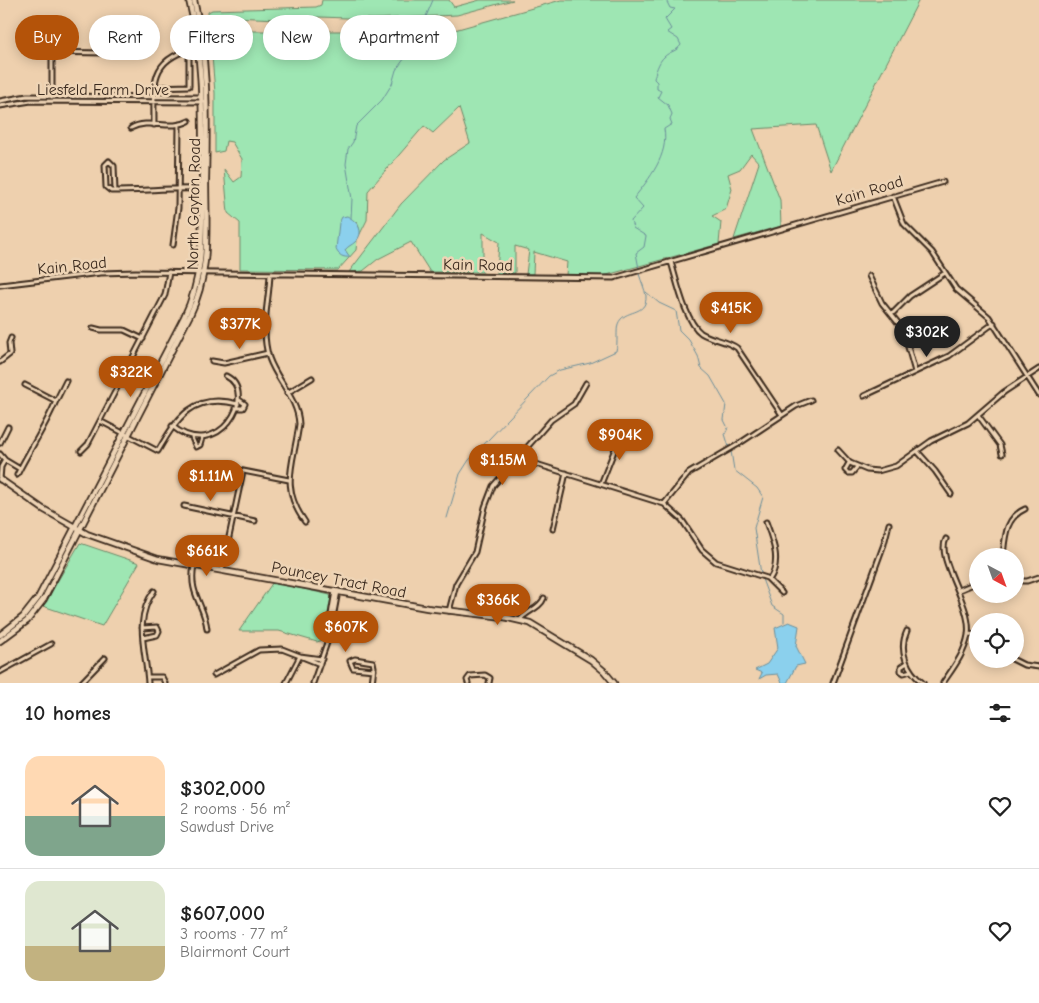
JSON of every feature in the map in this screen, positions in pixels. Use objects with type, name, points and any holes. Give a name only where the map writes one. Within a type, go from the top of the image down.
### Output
[{"type":"main road","name":"North Gayton Road","points":[[190,0],[193,15]]},
{"type":"main road","name":"North Gayton Road","points":[[0,636],[16,624],[32,606],[194,307],[201,289],[205,99],[203,41],[194,0]]},
{"type":"main road","name":"North Gayton Road","points":[[200,60],[205,99],[202,273]]},
{"type":"main road","name":"North Gayton Road","points":[[0,641],[20,628],[39,607],[80,530],[126,434]]},
{"type":"main road","name":"Pouncey Tract Road","points":[[0,480],[43,509],[80,530],[130,550],[194,566],[449,612],[520,620],[547,632],[591,660],[614,683]]},
{"type":"street","points":[[154,125],[155,76],[164,62],[170,57]]},
{"type":"street","points":[[52,60],[52,98]]},
{"type":"street","points":[[154,87],[189,86],[189,60]]},
{"type":"street","name":"Liesfeld Farm Drive","points":[[0,101],[27,96],[154,101],[205,99]]},
{"type":"street","name":"Liesfeld Farm Drive","points":[[0,106],[52,98],[154,96],[205,99]]},
{"type":"street","points":[[131,128],[138,124],[179,125],[189,121]]},
{"type":"street","points":[[173,246],[178,189],[179,125]]},
{"type":"street","points":[[115,191],[114,164],[109,161],[105,165],[106,186],[109,191],[115,191],[178,189],[202,189]]},
{"type":"street","name":"Kain Road","points":[[0,286],[102,273],[169,272],[611,278],[943,182]]},
{"type":"street","points":[[893,196],[904,224],[932,252],[956,290],[984,311],[994,323],[1039,395]]},
{"type":"street","points":[[671,262],[693,324],[707,336],[725,341],[737,348],[782,415]]},
{"type":"street","points":[[81,451],[87,446],[165,295],[169,272]]},
{"type":"street","points":[[892,314],[910,296],[945,273]]},
{"type":"street","points":[[270,274],[264,324],[268,353],[274,369],[296,408],[299,424],[289,480],[291,498],[305,522]]},
{"type":"street","points":[[869,276],[876,293],[903,329],[916,372]]},
{"type":"street","points":[[864,396],[956,352],[994,323]]},
{"type":"street","points":[[93,328],[98,330],[124,330],[142,339]]},
{"type":"street","points":[[0,362],[10,354],[8,343],[11,338]]},
{"type":"street","points":[[212,361],[224,363],[268,353]]},
{"type":"street","points":[[838,450],[856,467],[873,471],[884,470],[902,463],[932,441],[964,426],[1004,392],[1039,369]]},
{"type":"street","points":[[172,426],[183,435],[192,438],[202,438],[223,428],[237,406],[238,399],[235,384],[226,376]]},
{"type":"street","points":[[287,393],[312,378]]},
{"type":"street","points":[[17,475],[35,441],[45,428],[66,381]]},
{"type":"street","points":[[449,612],[456,584],[475,552],[490,492],[498,477],[551,420],[572,406],[586,383]]},
{"type":"street","points":[[25,385],[56,402]]},
{"type":"street","points":[[100,421],[158,451],[172,426],[185,412],[205,403],[225,401],[243,408],[245,404],[238,399]]},
{"type":"street","points":[[664,504],[689,473],[782,415],[811,400]]},
{"type":"street","points":[[978,415],[1000,445],[1002,454]]},
{"type":"street","points":[[0,443],[8,427]]},
{"type":"street","points":[[601,484],[622,431]]},
{"type":"street","points":[[192,438],[196,446],[200,445],[202,438]]},
{"type":"street","points":[[918,452],[935,471],[951,494]]},
{"type":"street","points":[[0,454],[5,460],[20,469]]},
{"type":"street","points":[[519,454],[533,463],[664,504],[682,520],[702,550],[716,562],[769,580],[782,593]]},
{"type":"street","points":[[0,480],[0,467],[5,460]]},
{"type":"street","points":[[849,462],[845,470],[848,474],[856,467]]},
{"type":"street","points":[[218,466],[289,480]]},
{"type":"street","points":[[222,570],[243,471]]},
{"type":"street","points":[[553,529],[566,473]]},
{"type":"street","points":[[184,506],[255,521]]},
{"type":"street","points":[[1005,548],[1010,522],[1016,514],[1025,509]]},
{"type":"street","points":[[766,522],[776,554],[776,568],[769,580]]},
{"type":"street","points":[[833,683],[884,544],[889,524]]},
{"type":"street","points":[[943,683],[962,654],[968,634],[967,611],[943,552],[946,539]]},
{"type":"street","points":[[194,566],[192,587],[207,629]]},
{"type":"street","points":[[1024,581],[1039,577]]},
{"type":"street","points":[[959,590],[969,586]]},
{"type":"street","points":[[148,683],[142,616],[145,603],[154,591]]},
{"type":"street","points":[[313,683],[327,639],[337,591]]},
{"type":"street","points":[[520,620],[526,613],[541,604],[544,598]]},
{"type":"street","points":[[142,628],[157,627],[159,631],[157,635],[143,638]]},
{"type":"street","points":[[907,631],[903,643],[907,663],[911,671],[923,683]]},
{"type":"street","points":[[0,672],[51,644]]},
{"type":"street","points":[[214,675],[259,650],[282,649],[321,661]]},
{"type":"street","points":[[286,683],[300,656]]},
{"type":"street","points":[[81,683],[105,658]]},
{"type":"street","points":[[372,683],[374,670],[374,664],[372,661],[354,659],[350,663],[352,668],[374,670]]},
{"type":"street","points":[[907,663],[901,667],[901,671],[904,673],[911,671]]},
{"type":"street","points":[[1024,665],[1039,667]]},
{"type":"street","points":[[468,683],[467,680],[470,676],[484,675],[490,678],[489,683]]},
{"type":"street","points":[[148,677],[162,677],[164,683]]},
{"type":"green space","points":[[322,0],[449,0],[454,7],[480,0],[513,0],[457,15],[340,15],[340,18],[330,17],[330,15],[263,15],[263,18],[253,18],[253,15],[208,15],[208,12],[212,10],[316,7],[321,5]]},
{"type":"green space","points":[[561,0],[919,0],[831,171],[816,125],[753,129],[780,200],[781,226],[734,239],[759,163],[751,154],[740,169],[728,174],[732,189],[726,209],[712,216],[721,222],[719,244],[603,276],[566,275],[567,262],[534,252],[533,274],[526,274],[529,250],[515,246],[515,273],[497,273],[499,242],[483,233],[483,272],[430,272],[411,242],[378,259],[363,271],[349,272],[401,204],[444,160],[470,143],[459,108],[433,133],[424,126],[368,191],[367,220],[357,240],[356,250],[338,270],[240,269],[240,223],[228,213],[224,169],[234,182],[241,177],[242,159],[232,142],[226,141],[224,151],[215,153],[215,93],[212,60],[253,60],[253,31],[263,31],[263,60],[330,60],[330,31],[340,31],[340,60],[457,60],[457,29]],"holes":[[[356,221],[359,230],[357,237],[345,250],[349,257],[336,249]]]},
{"type":"green space","points":[[80,543],[139,563],[102,626],[43,606]]},
{"type":"green space","points":[[273,582],[330,595],[323,640],[317,642],[279,631],[239,631]]},
{"type":"water","points":[[347,216],[357,224],[360,231],[358,238],[345,250],[350,257],[341,256],[336,249],[339,223],[342,217]]},
{"type":"water","points":[[789,622],[799,626],[796,646],[805,664],[796,666],[787,683],[782,683],[778,674],[766,675],[759,679],[762,673],[755,670],[767,664],[778,648],[775,628]]},
{"type":"waterway","points":[[351,218],[352,199],[346,164],[348,149],[353,142],[356,126],[382,100],[392,84],[396,70],[413,47],[433,0]]},
{"type":"waterway","points":[[639,269],[636,253],[644,247],[646,236],[633,228],[631,221],[643,208],[634,198],[646,183],[661,157],[665,139],[664,129],[672,124],[670,119],[672,114],[668,105],[658,97],[661,91],[657,89],[657,82],[654,79],[662,59],[681,45],[678,39],[667,32],[671,29],[665,19],[675,9],[670,8],[666,0]]},
{"type":"waterway","points":[[447,518],[460,474],[469,460],[549,376],[560,370],[590,363],[616,351],[617,327],[621,319],[639,310],[645,303],[646,296],[639,274]]},
{"type":"waterway","points":[[646,292],[659,303],[676,311],[679,330],[689,340],[698,356],[701,368],[710,376],[726,404],[724,420],[728,428],[725,434],[729,447]]},
{"type":"waterway","points":[[731,451],[734,470],[757,488],[763,497],[754,528],[761,574]]},
{"type":"waterway","points":[[762,579],[772,606],[784,614],[784,622]]}]
